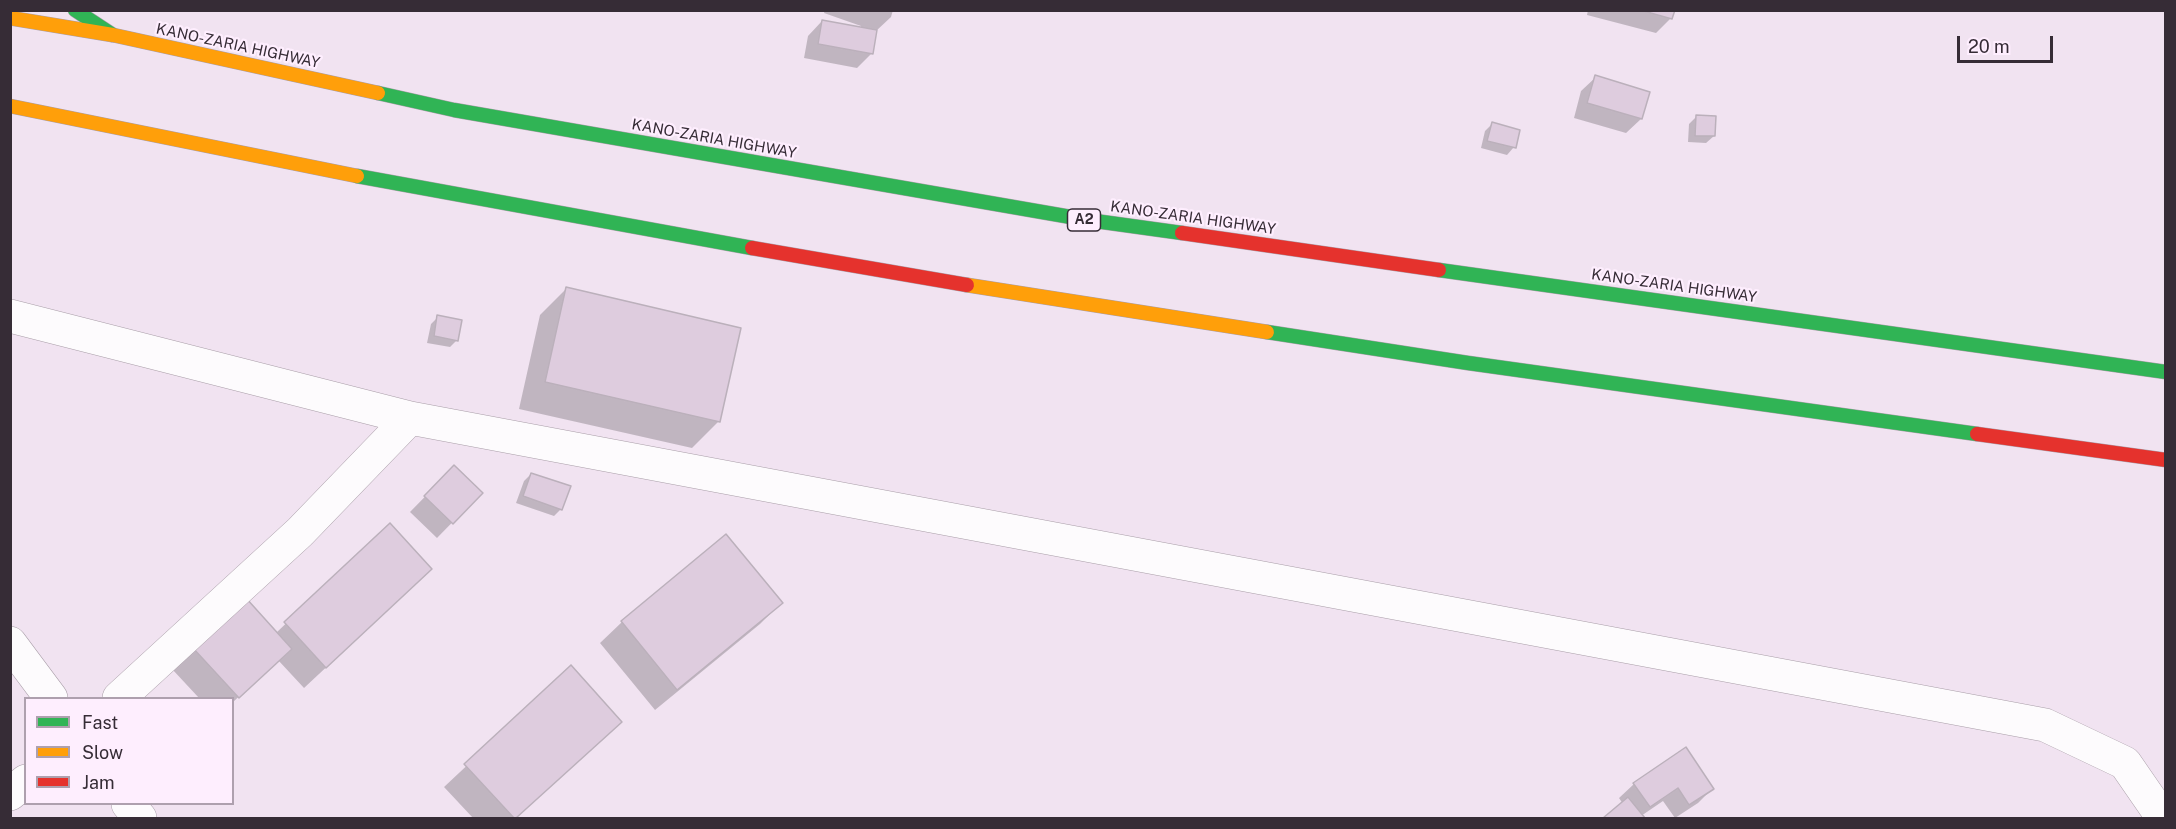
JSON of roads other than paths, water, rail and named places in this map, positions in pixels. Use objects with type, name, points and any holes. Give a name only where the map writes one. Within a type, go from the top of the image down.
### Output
[{"type":"main road","points":[[75,10],[113,35]]},
{"type":"main road","name":"KANO-ZARIA HIGHWAY","points":[[10,18],[113,35],[454,110],[1088,220],[2166,372]]},
{"type":"main road","points":[[10,106],[289,164],[877,271],[1468,363],[2166,460]]},
{"type":"street","points":[[10,316],[410,418],[2045,725],[2125,763],[2163,819]]},
{"type":"street","points":[[121,697],[300,532],[410,418]]},
{"type":"street","points":[[10,643],[50,697]]},
{"type":"street","points":[[10,794],[24,783]]},
{"type":"street","points":[[129,805],[140,819]]}]
